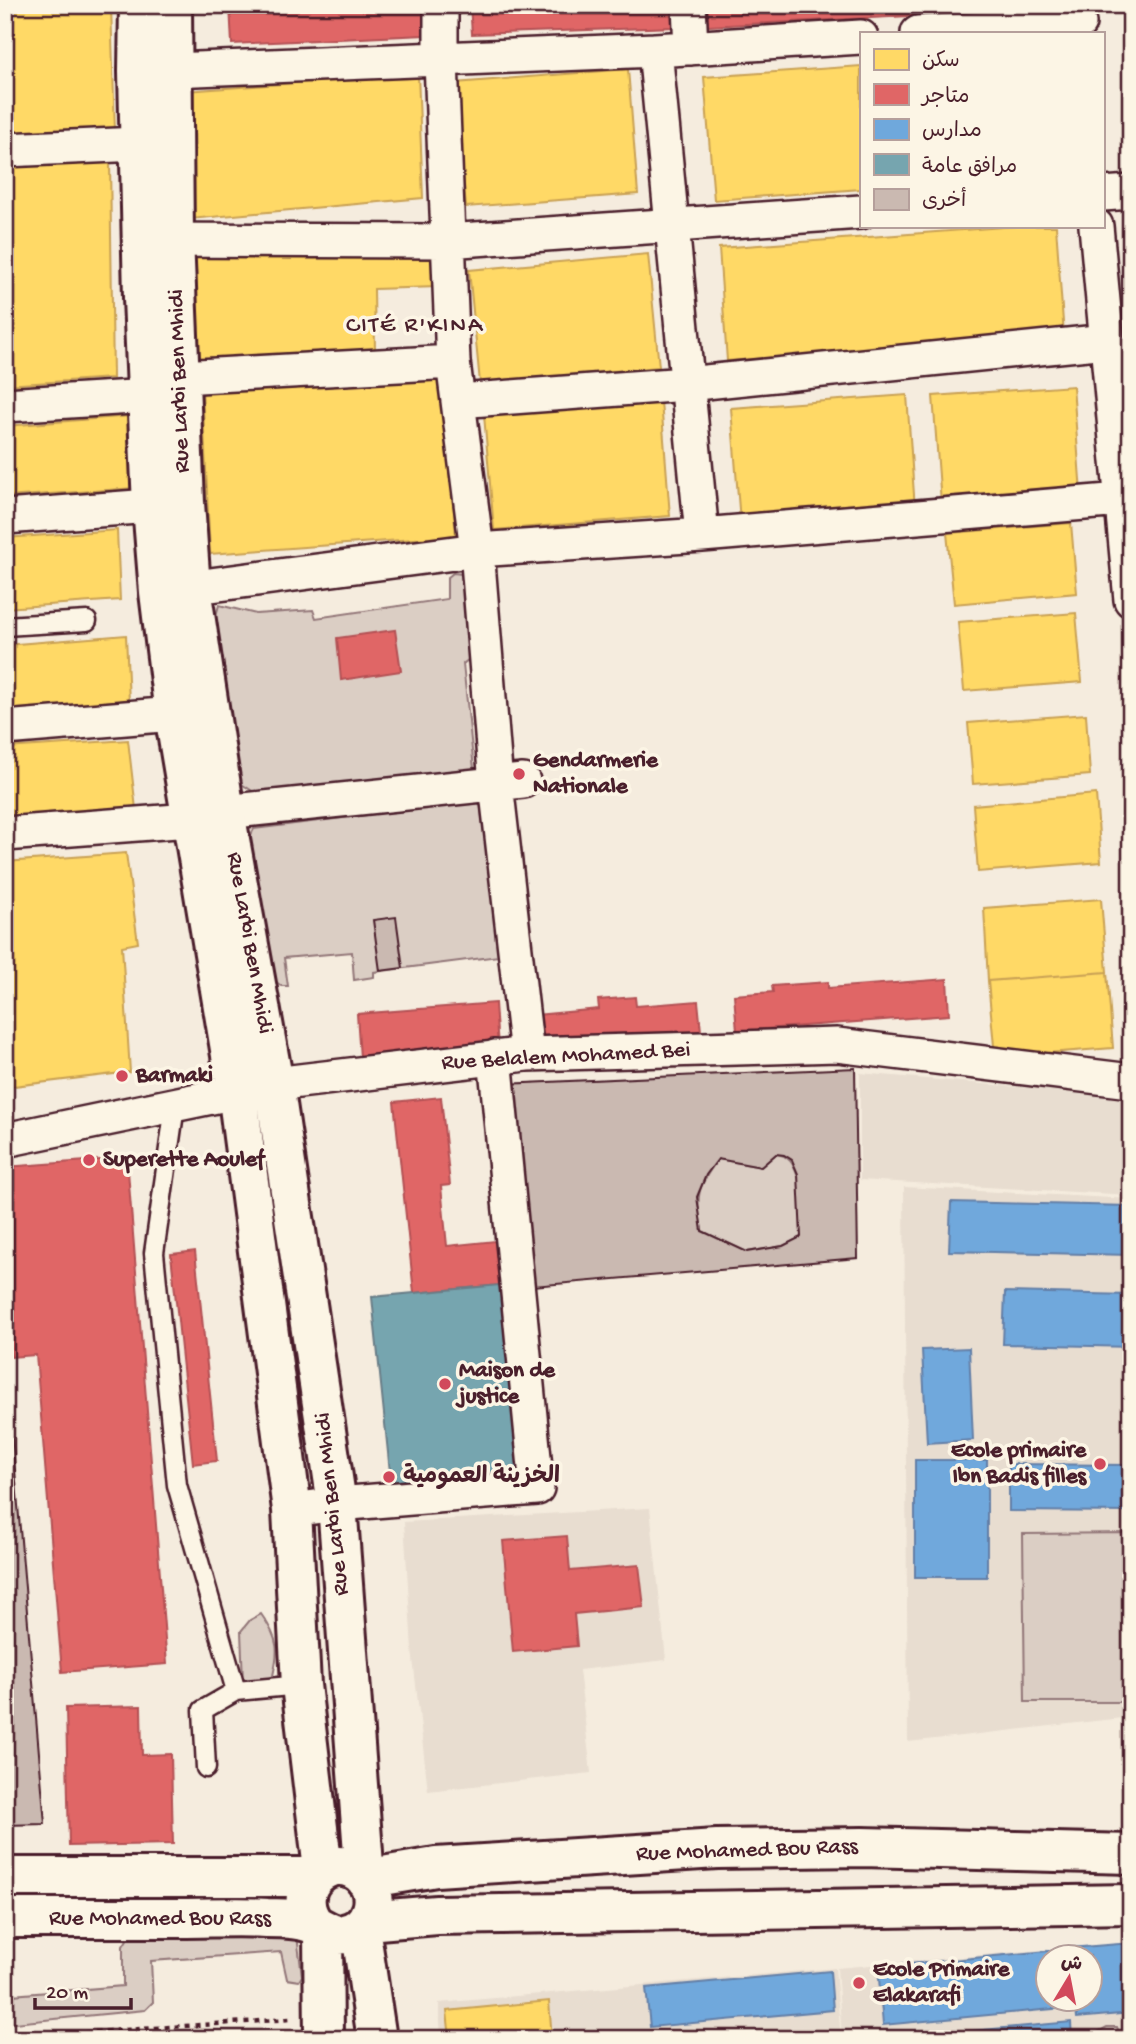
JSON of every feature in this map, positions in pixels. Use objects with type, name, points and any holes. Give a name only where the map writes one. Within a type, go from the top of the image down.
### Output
[{"type":"street","name":"Rue Larbi Ben Mhidi","points":[[139,5],[154,71],[158,240],[175,590],[208,816],[236,1091],[292,1510],[301,1685],[319,1874]]},
{"type":"street","name":"Rue Larbi Ben Mhidi","points":[[158,240],[139,144],[154,71],[172,5]]},
{"type":"street","points":[[292,1510],[537,1488],[511,1056],[509,782],[453,362],[440,61],[442,5]]},
{"type":"street","points":[[690,5],[691,48]]},
{"type":"street","points":[[930,32],[1078,20]]},
{"type":"street","points":[[154,71],[440,61],[860,37]]},
{"type":"street","points":[[655,50],[702,535]]},
{"type":"street","points":[[5,150],[139,144]]},
{"type":"street","points":[[1104,194],[1131,192]]},
{"type":"street","points":[[158,240],[447,241],[860,212]]},
{"type":"street","points":[[1096,228],[1131,600]]},
{"type":"street","points":[[458,401],[686,384],[1107,341]]},
{"type":"street","points":[[5,405],[164,387],[453,362]]},
{"type":"street","points":[[175,590],[477,550],[702,535],[1121,500]]},
{"type":"street","points":[[5,517],[169,505]]},
{"type":"street","name":"Rue Larbi Ben Mhidi","points":[[175,590],[174,714],[208,816],[274,1084],[337,1504],[365,1879]]},
{"type":"street","points":[[5,728],[174,714]]},
{"type":"street","points":[[5,834],[208,816],[509,782]]},
{"type":"street","name":"Rue Belalem Mohamed Bei","points":[[5,1140],[274,1084],[511,1056],[837,1045],[1131,1080]]},
{"type":"street","name":"Rue Mohamed Bou Rass","points":[[365,1879],[436,1867],[717,1849],[862,1847],[1131,1854]]},
{"type":"street","points":[[717,1849],[717,1910]]},
{"type":"street","points":[[377,2039],[363,1924],[372,1911],[373,1899],[365,1879],[356,1871],[346,1867],[334,1867],[319,1874],[309,1884],[305,1901],[310,1918],[319,1928],[337,1935],[345,1934],[363,1924],[437,1915],[1131,1904]]},
{"type":"street","name":"Rue Mohamed Bou Rass","points":[[5,1877],[319,1874]]},
{"type":"street","name":"Rue Mohamed Bou Rass","points":[[5,1918],[269,1918],[319,1928]]},
{"type":"street","points":[[319,1928],[323,2028]]},
{"type":"lane","points":[[5,626],[87,621]]},
{"type":"lane","points":[[175,1106],[154,1253],[177,1485],[236,1691]]},
{"type":"lane","points":[[206,1768],[203,1710],[236,1691],[301,1685]]},
{"type":"path","points":[[5,2038],[323,2028]]},
{"type":"shaded area","points":[[453,573],[462,574],[463,578],[469,659],[463,664],[474,769],[254,792],[240,783],[214,623],[219,605],[256,614],[313,610],[316,618],[447,599],[447,578]]},
{"type":"shaded area","points":[[480,801],[499,956],[374,972],[374,977],[354,980],[352,952],[284,958],[288,986],[281,986],[273,979],[246,844],[254,829]]},
{"type":"shaded area","points":[[860,1073],[1131,1097],[1131,1195],[860,1180]]},
{"type":"shaded area","points":[[776,1154],[786,1157],[798,1175],[801,1237],[783,1246],[747,1252],[702,1231],[700,1193],[705,1178],[718,1159],[761,1167]]},
{"type":"shaded area","name":"Ecole primaire Ibn Badis filles","points":[[904,1187],[1131,1199],[1131,1295],[1005,1292],[1003,1344],[1131,1347],[1131,1465],[1010,1464],[1009,1511],[1131,1512],[1131,1533],[1023,1534],[1025,1702],[1131,1702],[1131,1717],[908,1742]],"holes":[[[951,1202],[1130,1206],[949,1250]],[[969,1349],[973,1440],[927,1443],[922,1351]],[[987,1460],[987,1577],[915,1577],[915,1461]]]},
{"type":"shaded area","points":[[650,1508],[666,1660],[579,1670],[591,1773],[428,1791],[412,1650],[404,1522]],"holes":[[[567,1536],[570,1571],[639,1565],[643,1607],[574,1614],[577,1646],[513,1652],[503,1542]]]},
{"type":"shaded area","points":[[1131,1533],[1131,1702],[1025,1702],[1023,1534]]},
{"type":"shaded area","points":[[261,1614],[272,1633],[276,1648],[271,1685],[243,1682],[241,1631],[250,1620]]},
{"type":"shaded area","points":[[130,1935],[297,1936],[302,1976],[299,1981],[287,1979],[281,1952],[151,1961],[153,2002],[145,2010],[5,2024],[5,2014],[13,2012],[12,1995],[123,1986],[123,1946]]},
{"type":"shaded area","name":"Ecole Primaire Elakarafi","points":[[1034,1951],[878,1967],[884,2025],[1034,2011],[1076,2012],[1077,2017],[1131,2013],[1131,2039],[1097,2033],[1093,2039],[1072,2039],[1070,2023],[885,2039],[842,2039],[837,1968]]},
{"type":"shaded area","points":[[835,1968],[841,2039],[441,2039],[439,2003]]},
{"type":"shaded area","points":[[263,2027],[264,2039],[119,2039]]},
{"type":"shaded area","points":[[1107,2027],[1117,2027],[1122,2039],[1093,2039],[1096,2033]]},
{"type":"building: سكن","points":[[5,5],[111,5],[115,131],[5,135]]},
{"type":"building: سكن","points":[[860,66],[860,189],[714,200],[704,77]]},
{"type":"building: سكن","points":[[628,69],[638,194],[466,207],[455,83]]},
{"type":"building: سكن","points":[[418,74],[423,198],[190,219],[185,91]]},
{"type":"building: سكن","points":[[110,160],[113,378],[5,385],[5,164]]},
{"type":"building: سكن","points":[[990,228],[1056,228],[1064,336],[727,361],[719,248]]},
{"type":"building: سكن","points":[[434,249],[438,287],[374,289],[375,350],[195,360],[192,253]]},
{"type":"building: سكن","points":[[648,254],[659,367],[480,383],[469,270]]},
{"type":"building: سكن","points":[[442,369],[456,536],[210,554],[202,388]]},
{"type":"building: سكن","points":[[1073,386],[1081,493],[941,503],[933,396]]},
{"type":"building: سكن","points":[[907,395],[915,509],[740,522],[731,408]]},
{"type":"building: سكن","points":[[661,401],[670,516],[494,530],[484,415]]},
{"type":"building: سكن","points":[[131,416],[136,488],[5,497],[5,426]]},
{"type":"building: سكن","points":[[1071,523],[1077,593],[954,604],[947,533]]},
{"type":"building: سكن","points":[[117,530],[120,600],[5,608],[5,538]]},
{"type":"building: سكن","points":[[1076,613],[1082,682],[964,691],[958,622]]},
{"type":"building: سكن","points":[[126,635],[129,702],[5,712],[5,645]]},
{"type":"building: سكن","points":[[1086,714],[1090,775],[973,784],[968,723]]},
{"type":"building: سكن","points":[[128,740],[136,809],[5,819],[5,748]]},
{"type":"building: سكن","points":[[1096,794],[1101,862],[978,872],[973,805]]},
{"type":"building: سكن","points":[[126,853],[138,943],[122,946],[130,1072],[5,1087],[5,862]]},
{"type":"building: سكن","points":[[1101,899],[1107,972],[988,981],[984,908]]},
{"type":"building: سكن","points":[[1107,972],[1113,1048],[995,1057],[988,981]]},
{"type":"building: سكن","points":[[549,2001],[552,2039],[450,2039],[447,2011]]},
{"type":"building: متاجر","points":[[230,5],[423,5],[425,35],[232,44]]},
{"type":"building: متاجر","points":[[470,5],[676,5],[676,27],[472,34]]},
{"type":"building: متاجر","points":[[707,5],[1029,5],[1030,10],[708,26]]},
{"type":"building: متاجر","points":[[395,630],[401,671],[341,680],[337,638]]},
{"type":"building: متاجر","points":[[947,979],[949,1015],[737,1031],[734,995],[773,992],[772,986],[828,982],[828,988]]},
{"type":"building: متاجر","points":[[635,997],[636,1006],[698,1001],[701,1031],[538,1045],[536,1015],[599,1009],[598,1000]]},
{"type":"building: متاجر","points":[[495,1003],[498,1048],[360,1058],[357,1014]]},
{"type":"building: متاجر","points":[[441,1097],[450,1185],[441,1186],[447,1246],[495,1241],[500,1285],[414,1293],[394,1102]]},
{"type":"building: متاجر","points":[[127,1158],[167,1664],[62,1672],[36,1355],[11,1357],[5,1284],[5,1167]]},
{"type":"building: متاجر","points":[[195,1251],[217,1461],[193,1464],[171,1254]]},
{"type":"building: متاجر","points":[[567,1536],[570,1571],[639,1565],[644,1607],[574,1614],[577,1646],[513,1652],[503,1541]]},
{"type":"building: متاجر","points":[[141,1706],[142,1755],[171,1754],[173,1844],[69,1846],[66,1708]]},
{"type":"building: مدارس","points":[[951,1202],[1131,1206],[1130,1255],[949,1251]]},
{"type":"building: مدارس","points":[[1005,1292],[1131,1295],[1131,1347],[1003,1344]]},
{"type":"building: مدارس","points":[[969,1348],[973,1440],[927,1443],[922,1350]]},
{"type":"building: مدارس","points":[[915,1460],[987,1460],[987,1577],[915,1577]]},
{"type":"building: مدارس","points":[[1009,1464],[1131,1465],[1131,1512],[1009,1511]]},
{"type":"building: مدارس","points":[[1131,1943],[1131,2013],[1077,2018],[1076,2012],[1104,2012],[1104,1945]]},
{"type":"building: مدارس","points":[[1034,1952],[1034,2011],[883,2025],[878,1967]]},
{"type":"building: مدارس","points":[[830,1971],[833,2010],[650,2027],[646,1988]]},
{"type":"building: مدارس","points":[[1071,2022],[1072,2039],[885,2039]]},
{"type":"building: مرافق عامة","name":"Maison de justice","points":[[500,1285],[518,1470],[391,1482],[372,1297]]},
{"type":"building: أخرى","points":[[396,917],[403,968],[380,971],[373,920]]},
{"type":"building: أخرى","points":[[855,1068],[858,1258],[533,1286],[504,1084]],"holes":[[[776,1154],[792,1160],[798,1174],[801,1237],[783,1246],[747,1252],[702,1231],[697,1197],[706,1175],[718,1159],[761,1167]]]},
{"type":"building: أخرى","points":[[5,1399],[9,1399],[45,1824],[5,1825]]},
{"type":"place","name":"Gendarmerie Nationale","points":[[519,774]]},
{"type":"place","name":"Barmaki","points":[[122,1076]]},
{"type":"place","name":"Superette Aoulef","points":[[89,1160]]},
{"type":"place","name":"Maison de justice","points":[[445,1384]]},
{"type":"place","name":"Ecole primaire Ibn Badis filles","points":[[1100,1464]]},
{"type":"place","name":"الخزينة العمومية","points":[[389,1477]]},
{"type":"place","name":"Ecole Primaire Elakarafi","points":[[859,1983]]},
{"type":"district","name":"CITÉ R'KINA","points":[[415,326]]}]
